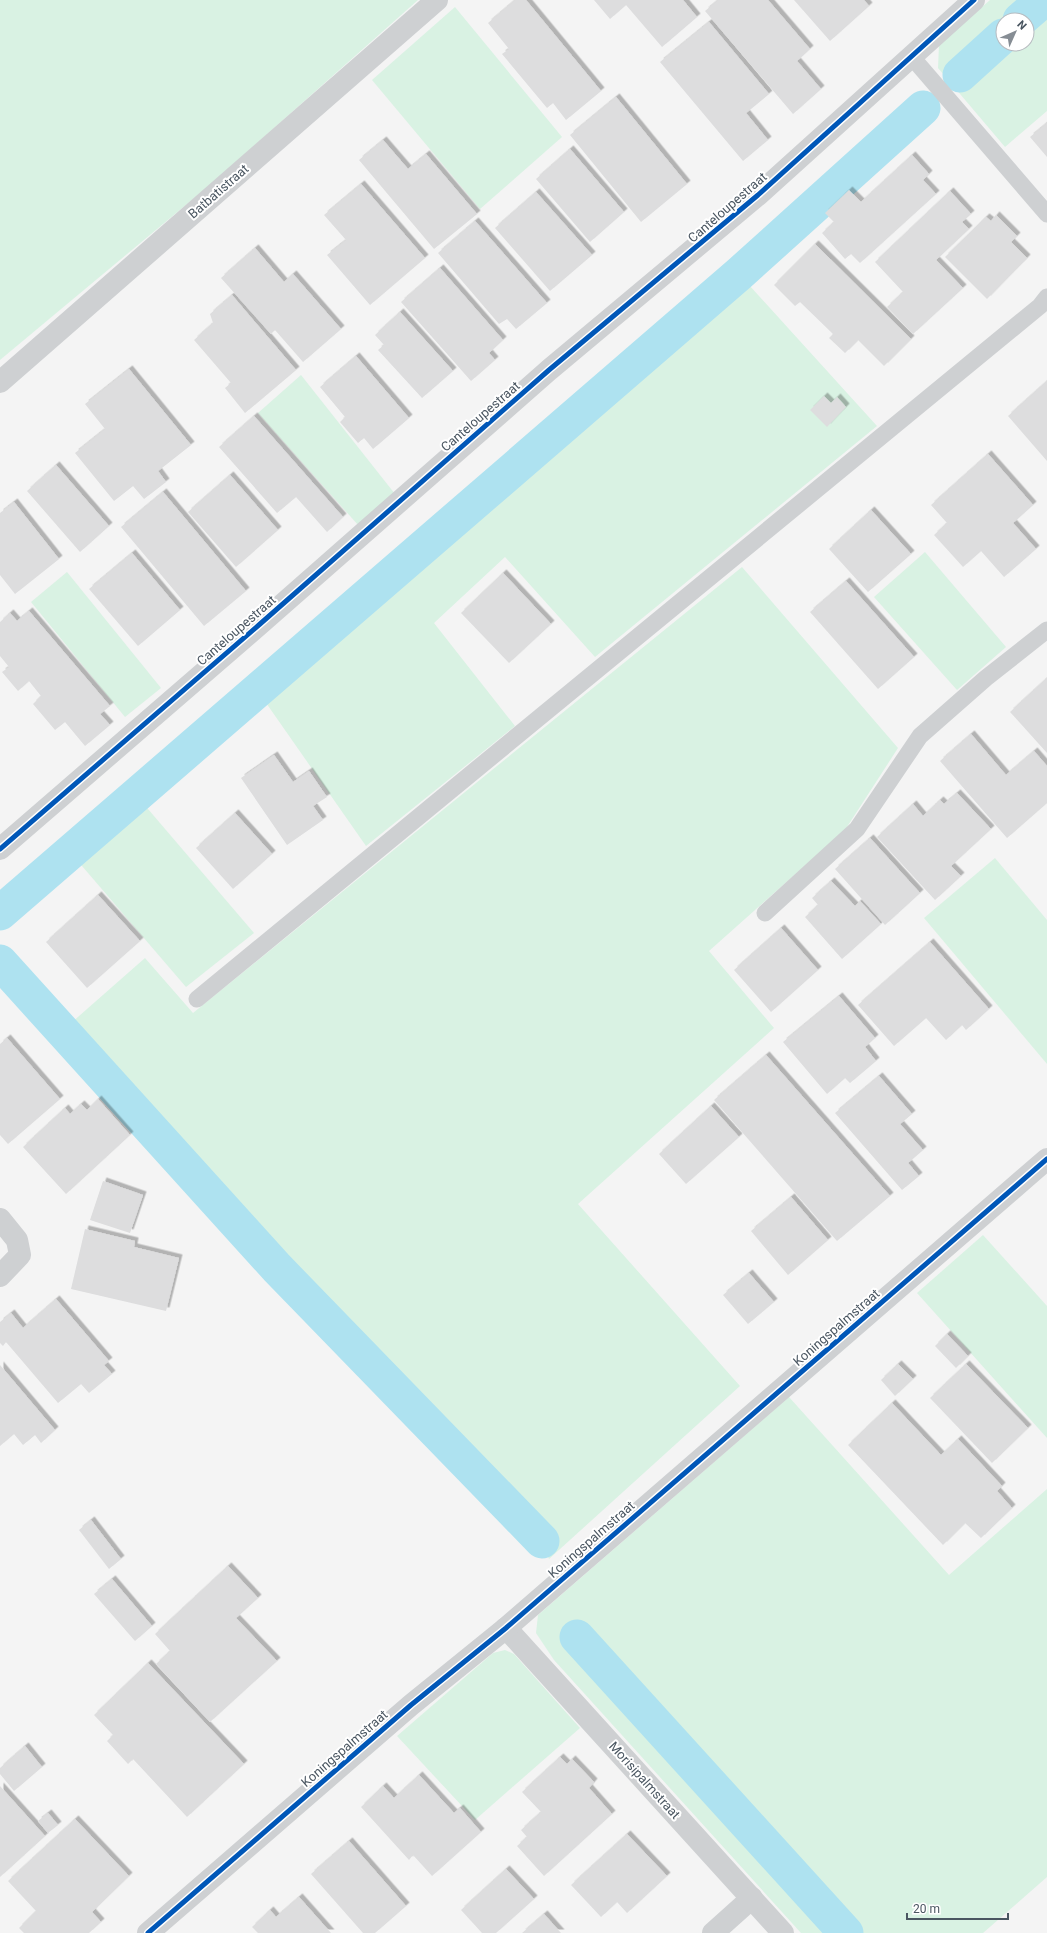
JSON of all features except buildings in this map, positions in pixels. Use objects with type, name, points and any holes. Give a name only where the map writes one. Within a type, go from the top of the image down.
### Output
[{"type":"street","name":"Batbatistraat","points":[[0,382],[437,0]]},
{"type":"street","name":"Canteloupestraat","points":[[0,849],[260,624],[549,370],[758,195],[974,0]]},
{"type":"street","name":"Koningspalmstraat","points":[[148,1933],[411,1705],[506,1628],[1047,1159]]},
{"type":"street","points":[[0,1219],[17,1240],[20,1255],[0,1276]]},
{"type":"street","name":"Morisipalmstraat","points":[[506,1628],[783,1933]]},
{"type":"street","points":[[713,1933],[752,1898]]},
{"type":"lane","points":[[911,56],[1047,214]]},
{"type":"lane","points":[[197,999],[1034,311],[1047,297]]},
{"type":"lane","points":[[765,913],[857,829],[920,736],[986,678],[1047,630]]},
{"type":"green space","points":[[0,0],[418,0],[211,184],[0,360]]},
{"type":"green space","points":[[990,0],[1047,0],[1047,111],[1005,147],[938,68],[939,45]]},
{"type":"green space","points":[[455,7],[562,137],[480,209],[372,80]]},
{"type":"green space","points":[[739,274],[877,426],[595,657],[505,557],[434,623],[515,726],[366,846],[257,690]]},
{"type":"green space","points":[[301,375],[395,494],[359,526],[258,413]]},
{"type":"green space","points":[[925,552],[1006,647],[957,690],[874,597]]},
{"type":"green space","points":[[742,567],[898,748],[845,830],[709,951],[774,1028],[578,1204],[740,1386],[549,1559],[542,1541],[277,1268],[62,1031],[145,958],[193,1013]]},
{"type":"green space","points":[[67,572],[161,688],[125,717],[31,602]]},
{"type":"green space","points":[[136,795],[254,933],[186,987],[70,852]]},
{"type":"green space","points":[[995,858],[1047,920],[1047,1064],[924,918]]},
{"type":"green space","points":[[983,1235],[1047,1306],[1047,1438],[917,1293]]},
{"type":"green space","points":[[789,1397],[949,1575],[1047,1489],[1047,1877],[983,1933],[801,1933],[554,1660],[536,1633],[538,1615]]},
{"type":"green space","points":[[505,1650],[514,1654],[580,1728],[475,1820],[397,1736],[493,1653]]},
{"type":"waterway","points":[[1029,12],[1043,0]]},
{"type":"waterway","points":[[960,75],[995,43]]},
{"type":"waterway","points":[[0,913],[739,274],[923,108]]},
{"type":"waterway","points":[[0,962],[277,1268],[542,1541]]},
{"type":"waterway","points":[[577,1637],[846,1933]]},
{"type":"cycle path","points":[[0,849],[260,624],[549,370],[758,195],[974,0]]},
{"type":"cycle path","points":[[148,1933],[411,1705],[506,1628],[1047,1159]]}]
